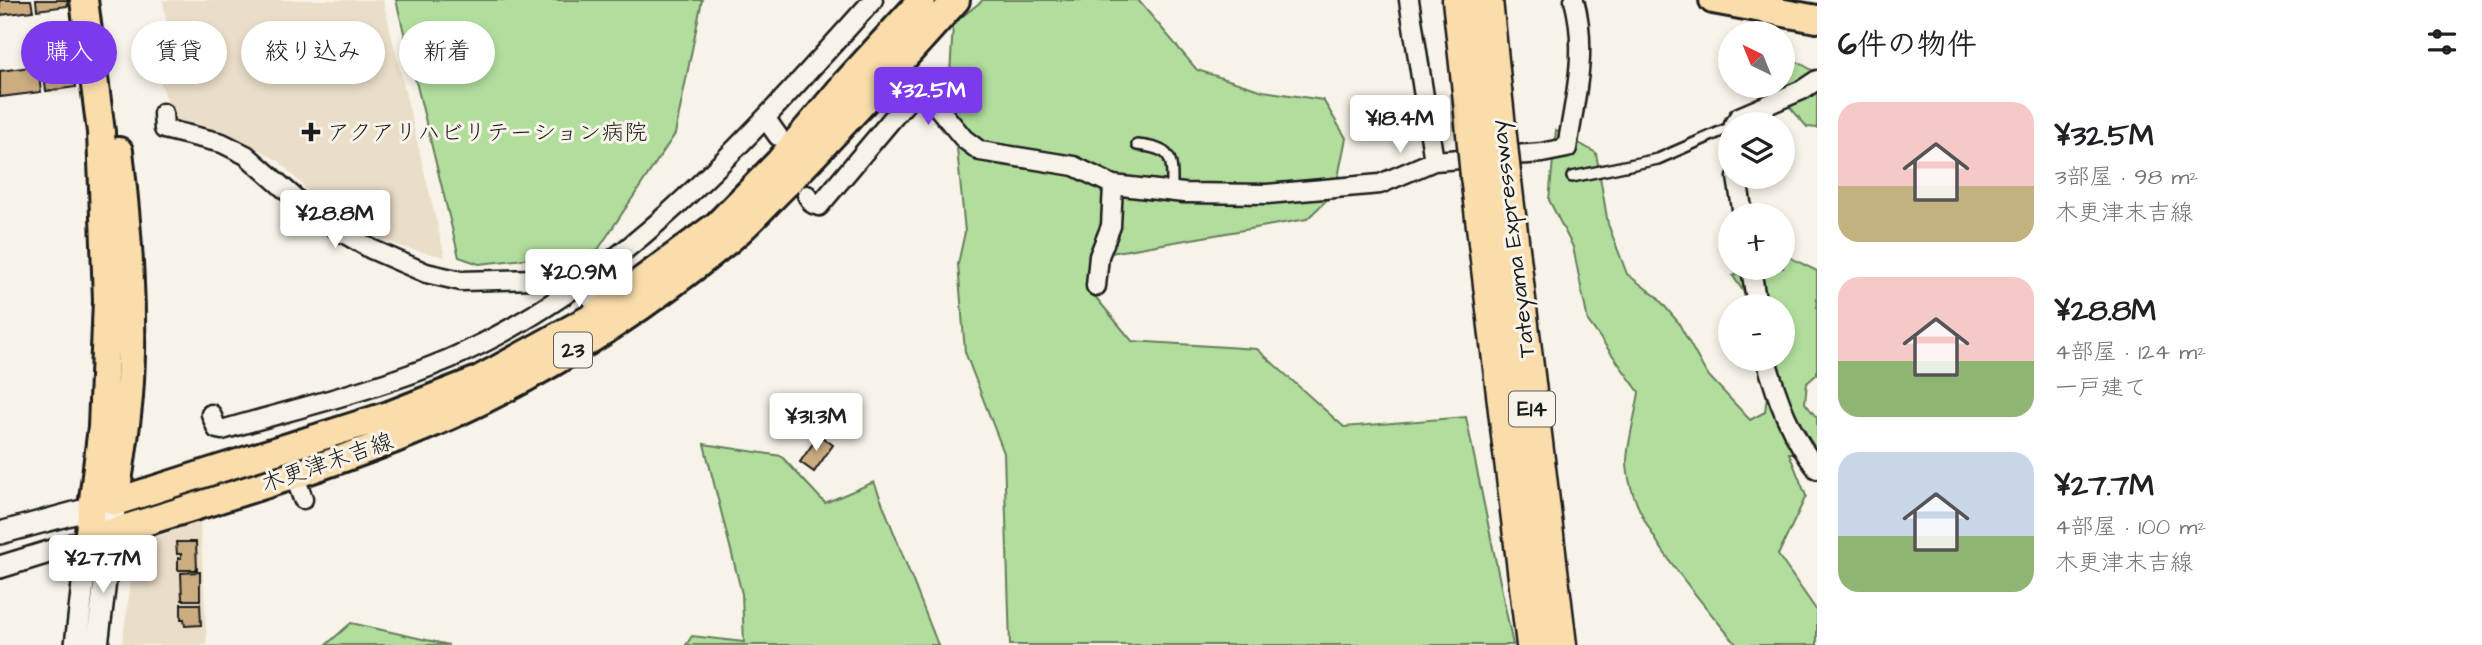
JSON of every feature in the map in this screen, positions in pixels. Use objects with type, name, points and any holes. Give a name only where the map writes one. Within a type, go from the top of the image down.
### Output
[{"type":"highway","name":"Tateyama Expressway","points":[[1459,0],[1482,91]]},
{"type":"highway","name":"Tateyama Expressway","points":[[1486,0],[1482,91],[1533,645]]},
{"type":"highway","name":"Tateyama Expressway","points":[[1490,175],[1560,645]]},
{"type":"main road","points":[[84,0],[101,132],[107,300],[102,426],[103,506],[100,536]]},
{"type":"main road","points":[[101,0],[124,198],[129,305],[129,395],[103,506]]},
{"type":"main road","name":"木更津末吉線","points":[[103,506],[388,415],[478,380],[534,351],[602,310],[717,225],[779,162],[922,0]]},
{"type":"main road","name":"木更津末吉線","points":[[100,536],[299,486],[478,402],[601,334],[646,304],[729,241],[956,0]]},
{"type":"main road","points":[[1713,0],[1817,19]]},
{"type":"street","points":[[211,414],[217,429],[222,430],[393,381],[451,358],[541,312],[619,257],[685,200],[766,119],[873,0]]},
{"type":"street","points":[[1409,0],[1434,162]]},
{"type":"street","points":[[905,57],[920,86],[964,139],[980,151],[1074,166],[1113,185],[1172,191],[1267,194],[1380,184],[1434,162],[1542,153],[1567,148],[1580,71],[1581,24],[1574,0]]},
{"type":"street","points":[[1751,112],[1802,90],[1817,80]]},
{"type":"street","points":[[807,195],[813,204],[819,206],[920,86]]},
{"type":"street","points":[[163,113],[164,129],[222,143],[246,155],[303,205],[371,249],[426,272],[461,281],[567,278],[580,285],[602,310]]},
{"type":"street","points":[[766,119],[778,136]]},
{"type":"street","points":[[1096,286],[1100,256],[1111,226],[1113,185]]},
{"type":"street","points":[[1769,371],[1776,395],[1799,446],[1817,469]]},
{"type":"street","points":[[0,533],[103,506]]},
{"type":"street","points":[[0,567],[100,536]]},
{"type":"street","points":[[76,645],[100,536]]},
{"type":"street","points":[[96,645],[100,536]]},
{"type":"lane","points":[[1572,177],[1658,159],[1718,132]]},
{"type":"lane","points":[[1138,145],[1160,147],[1166,152],[1170,161],[1172,191]]},
{"type":"shaded area","name":"アクアリハビリテーション病院","points":[[163,0],[383,0],[399,66],[399,84],[403,84],[445,257],[402,247],[358,230],[320,203],[280,162],[243,140],[171,124],[161,84],[227,84],[227,21],[166,21]]},
{"type":"shaded area","points":[[200,522],[207,645],[122,645],[135,553],[147,540]]},
{"type":"green space","points":[[396,0],[702,0],[675,134],[597,251],[479,264],[459,257],[417,84],[495,84],[495,21],[401,21]]},
{"type":"green space","points":[[983,0],[1138,0],[1197,70],[1263,91],[1323,100],[1346,138],[1335,192],[1307,219],[1105,254],[1088,288],[1132,341],[1257,349],[1344,427],[1466,417],[1513,645],[1010,645],[1004,453],[965,352],[958,264],[965,232],[950,75],[953,24]]},
{"type":"green space","points":[[1796,62],[1817,73],[1817,128],[1807,127],[1782,98],[1796,98]]},
{"type":"green space","points":[[1556,130],[1596,153],[1608,224],[1627,274],[1657,297],[1678,322],[1706,373],[1750,420],[1765,412],[1770,371],[1795,371],[1795,294],[1745,294],[1736,280],[1795,280],[1795,260],[1817,271],[1817,374],[1807,383],[1805,403],[1817,418],[1817,453],[1789,453],[1806,496],[1778,555],[1817,611],[1817,645],[1737,645],[1686,583],[1652,534],[1630,484],[1627,461],[1639,392],[1588,321],[1573,247],[1549,200]]},
{"type":"green space","points":[[704,444],[781,456],[825,503],[874,482],[938,645],[686,645],[692,636],[744,642],[742,594]]},
{"type":"green space","points":[[351,623],[449,645],[326,645]]},
{"type":"building","points":[[0,0],[31,0],[33,11],[0,15]]},
{"type":"building","points":[[36,0],[67,0],[68,6],[37,10]]},
{"type":"building","points":[[21,68],[21,84],[40,84],[41,92],[0,97],[0,71]]},
{"type":"building","points":[[45,84],[76,84],[76,87],[46,91]]},
{"type":"building","points":[[819,435],[833,445],[814,472],[800,462]]},
{"type":"building","points":[[176,542],[196,542],[197,570],[178,570],[178,558],[181,558],[181,554],[177,554]]},
{"type":"building","points":[[200,572],[200,600],[182,600],[181,573]]},
{"type":"building","points":[[181,604],[200,604],[201,625],[185,626],[184,619],[181,619]]},
{"type":"place","name":"アクアリハビリテーション病院","points":[[311,132]]}]
